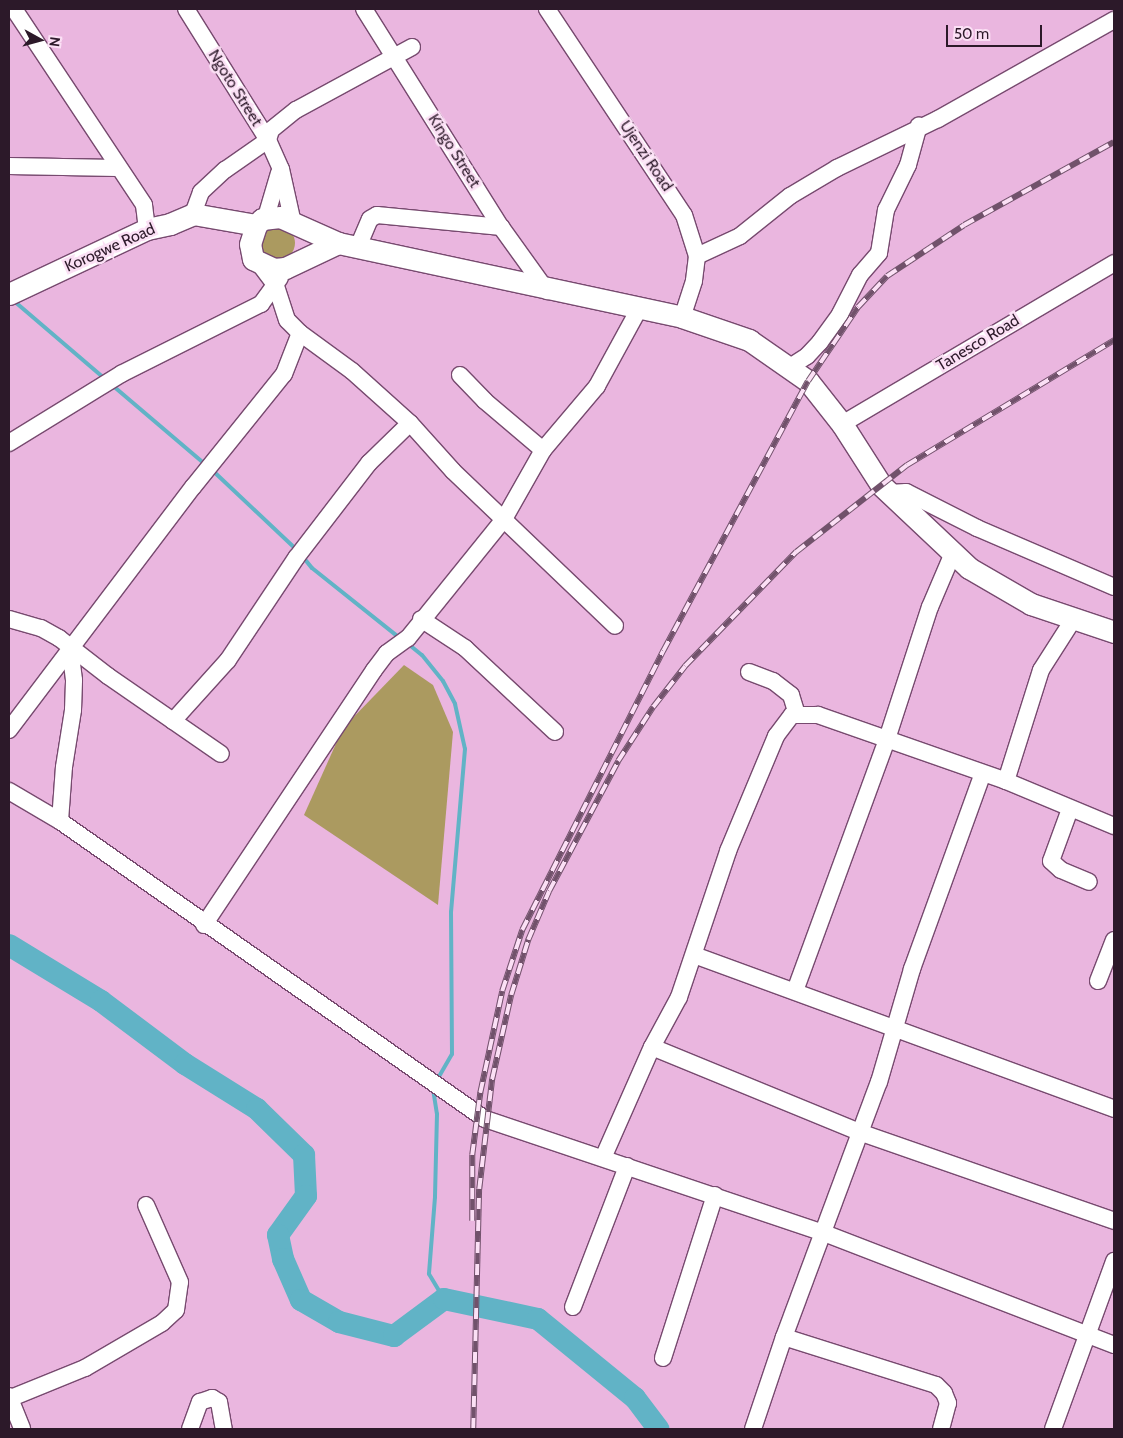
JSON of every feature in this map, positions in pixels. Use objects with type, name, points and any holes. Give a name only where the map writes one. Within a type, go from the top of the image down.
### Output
[{"type":"main road","points":[[193,214],[261,221],[280,217],[295,225],[348,245],[547,291],[682,318],[750,340],[808,381],[842,424],[890,493],[969,568],[1031,604],[1073,620],[1114,632]]},
{"type":"main road","name":"Korogwe Road","points":[[9,294],[147,229],[170,224],[193,214]]},
{"type":"main road","points":[[217,217],[246,244],[257,262],[285,273],[348,245]]},
{"type":"main road","points":[[257,262],[250,244],[261,221]]},
{"type":"main road","points":[[285,273],[301,245],[295,225]]},
{"type":"street","points":[[14,9],[144,205],[147,229]]},
{"type":"street","name":"Ngoto Street","points":[[186,9],[268,140],[281,169],[295,225]]},
{"type":"street","name":"Kingo Street","points":[[364,9],[501,226],[547,291]]},
{"type":"street","name":"Ujenzi Road","points":[[547,9],[666,184],[684,215],[697,256],[694,281],[682,318]]},
{"type":"street","points":[[697,256],[740,236],[790,196],[919,125],[971,100],[1114,20]]},
{"type":"street","points":[[193,214],[200,192],[225,170],[268,140],[271,130],[296,110],[396,59],[412,47]]},
{"type":"street","points":[[790,368],[807,356],[820,342],[840,314],[860,274],[879,253],[886,210],[908,165],[919,125]]},
{"type":"street","points":[[9,166],[118,168]]},
{"type":"street","points":[[261,221],[281,169]]},
{"type":"street","points":[[348,245],[370,219],[377,215],[501,226]]},
{"type":"street","name":"Tanesco Road","points":[[842,424],[1114,263]]},
{"type":"street","points":[[285,273],[287,320],[300,333],[352,371],[410,423],[504,519],[615,626]]},
{"type":"street","points":[[9,443],[94,388],[261,304],[285,273]]},
{"type":"street","points":[[204,925],[284,801],[387,654],[408,638],[421,619],[504,519],[543,450],[597,386],[639,309]]},
{"type":"street","points":[[9,730],[70,647],[144,556],[213,461],[276,386],[300,333]]},
{"type":"street","points":[[460,375],[485,401],[543,450]]},
{"type":"street","points":[[173,721],[228,660],[300,554],[369,463],[410,423]]},
{"type":"street","points":[[890,493],[906,492],[977,528],[1114,587]]},
{"type":"street","points":[[795,991],[887,739],[930,607],[953,553]]},
{"type":"street","points":[[9,619],[40,628],[70,647],[221,754]]},
{"type":"street","points":[[421,619],[465,648],[555,732]]},
{"type":"street","points":[[1006,782],[1041,670],[1073,620]]},
{"type":"street","points":[[60,820],[74,680],[70,647]]},
{"type":"street","points":[[749,672],[774,681],[791,695],[796,715]]},
{"type":"street","points":[[603,1158],[652,1047],[679,997],[728,851],[776,736],[784,724],[796,715],[818,715],[887,739],[983,773],[1114,826]]},
{"type":"street","points":[[754,1429],[784,1337],[879,1082],[912,969],[983,773]]},
{"type":"street","points":[[9,791],[60,820],[204,925],[485,1119],[824,1233],[1114,1345]]},
{"type":"street","points":[[1070,809],[1052,861],[1061,870],[1089,882]]},
{"type":"street","points":[[1098,981],[1114,940]]},
{"type":"street","points":[[694,955],[1114,1109]]},
{"type":"street","points":[[652,1047],[859,1132],[1114,1221]]},
{"type":"street","points":[[573,1307],[627,1166]]},
{"type":"street","points":[[663,1358],[715,1195]]},
{"type":"street","points":[[22,1429],[10,1397],[85,1368],[162,1323],[176,1310],[180,1282],[146,1206]]},
{"type":"street","points":[[1053,1429],[1114,1261]]},
{"type":"street","points":[[784,1337],[936,1385],[944,1393],[948,1403],[941,1429]]},
{"type":"street","points":[[190,1429],[200,1402],[212,1398],[220,1402],[224,1429]]},
{"type":"shaded area","points":[[278,226],[285,227],[290,231],[294,236],[294,250],[290,255],[285,259],[278,260],[271,259],[266,255],[262,250],[261,243],[262,236],[266,231],[271,227]]},
{"type":"shaded area","points":[[404,665],[433,685],[453,732],[438,905],[304,815],[343,728]]},
{"type":"waterway","points":[[14,301],[105,379]]},
{"type":"waterway","points":[[112,385],[206,465]]},
{"type":"waterway","points":[[211,469],[297,550]]},
{"type":"waterway","points":[[303,557],[312,568],[401,639]]},
{"type":"waterway","points":[[407,643],[422,655],[443,681],[455,704],[465,749],[451,912],[452,1054],[437,1080]]},
{"type":"waterway","points":[[9,945],[101,1001],[185,1064],[257,1109],[304,1155],[306,1196],[278,1235],[283,1259],[301,1300],[339,1322],[394,1336],[444,1299],[538,1319],[635,1398],[658,1429]]},
{"type":"waterway","points":[[433,1089],[437,1114],[435,1197],[429,1274],[444,1299]]},
{"type":"railway","points":[[472,1221],[472,1155],[480,1093],[502,991],[522,930],[663,651],[808,381],[858,307],[887,276],[964,225],[1114,142]]},
{"type":"railway","points":[[473,1429],[479,1189],[492,1079],[511,995],[528,940],[549,891],[618,761],[653,707],[685,666],[796,552],[907,465],[1114,340]]}]
